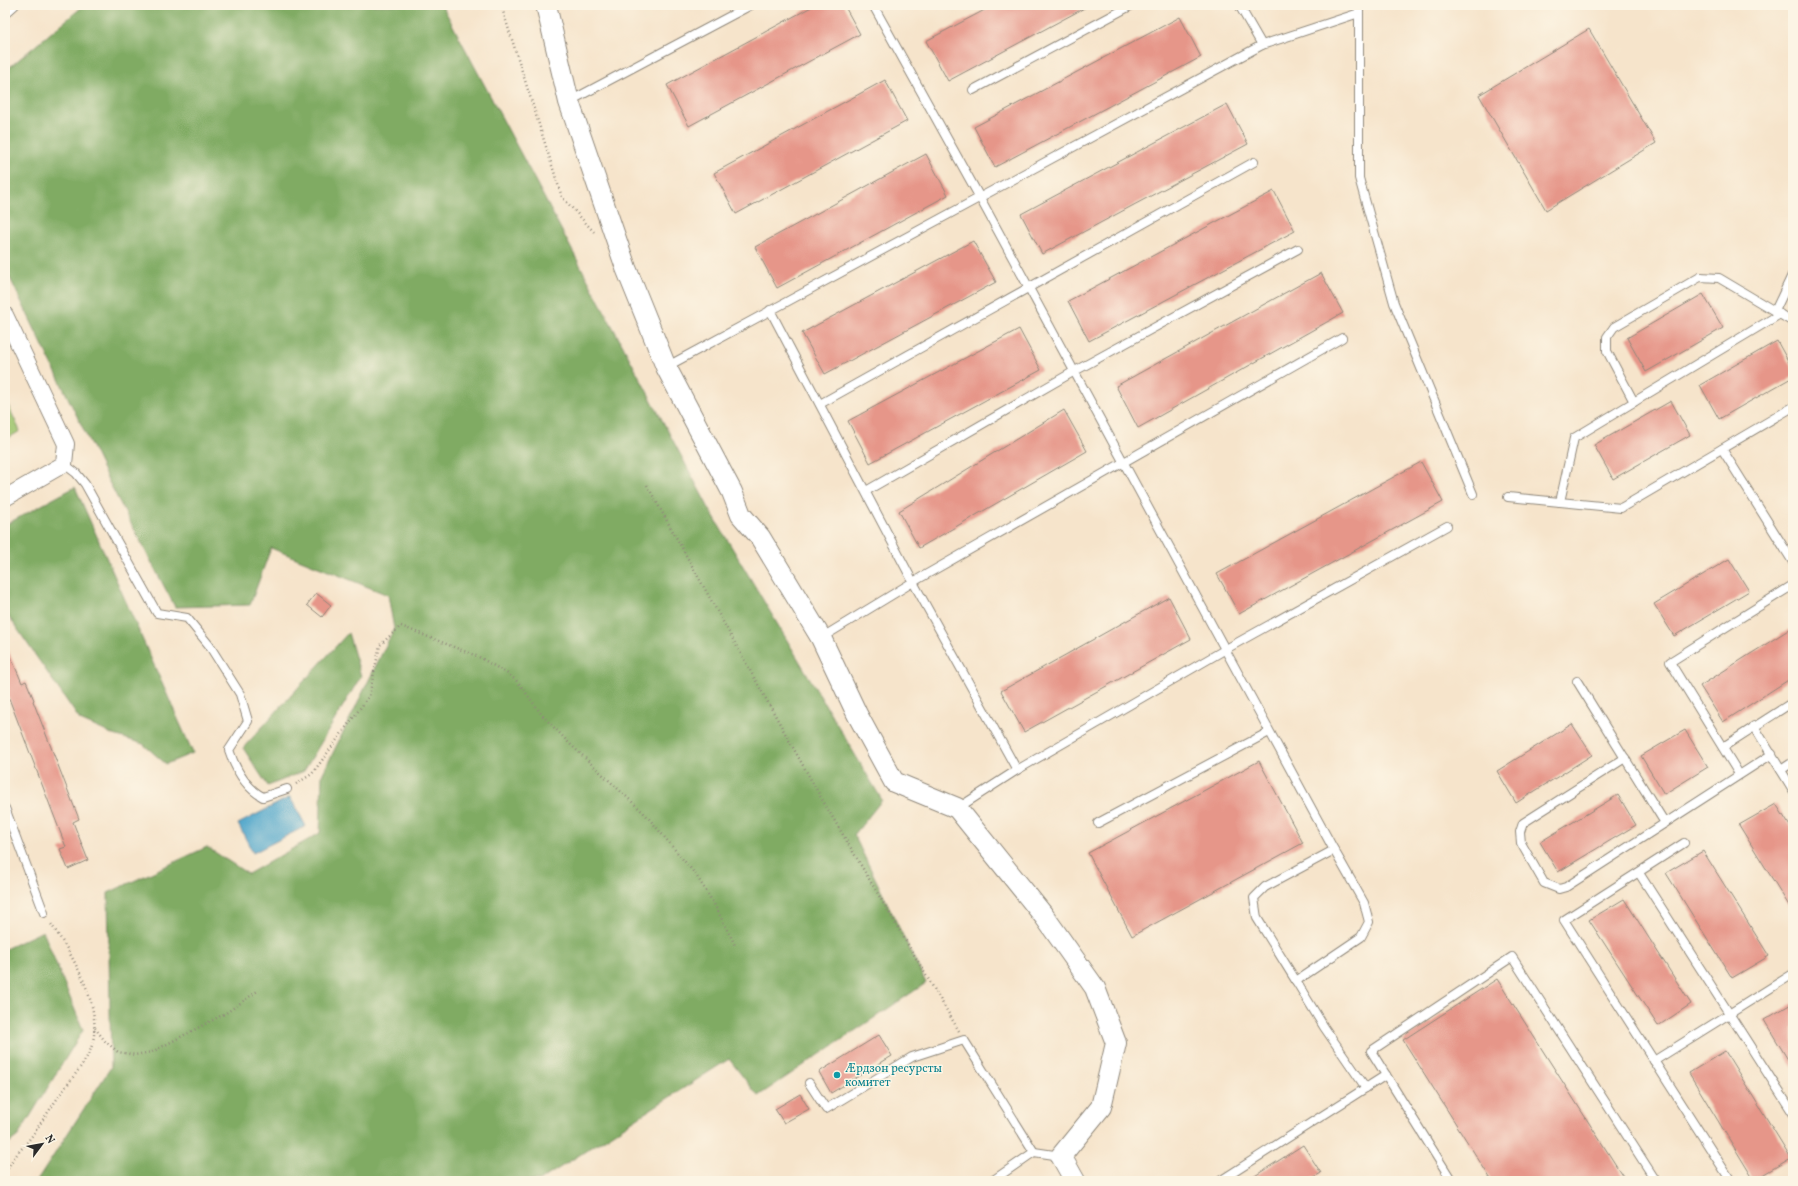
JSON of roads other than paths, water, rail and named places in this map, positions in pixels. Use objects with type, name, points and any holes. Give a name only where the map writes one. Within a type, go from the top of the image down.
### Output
[{"type":"street","points":[[546,5],[569,102],[626,268],[666,367],[732,492],[741,515],[760,537],[821,638],[857,714],[894,782],[957,808],[1044,916],[1095,988],[1116,1043],[1101,1107],[1061,1156],[1075,1181]]},
{"type":"street","points":[[5,315],[66,444],[64,464],[5,498]]},
{"type":"lane","points":[[5,14],[15,5]]},
{"type":"lane","points":[[569,102],[751,5]]},
{"type":"lane","points":[[873,5],[979,196],[1364,903],[1369,922],[1361,937],[1296,981]]},
{"type":"lane","points":[[973,90],[1132,5]]},
{"type":"lane","points":[[1239,5],[1262,45]]},
{"type":"lane","points":[[666,367],[979,196],[1262,45],[1359,9],[1359,178],[1394,303],[1473,494]]},
{"type":"lane","points":[[820,404],[1254,162]]},
{"type":"lane","points":[[866,491],[1074,372],[1298,249]]},
{"type":"lane","points":[[1560,502],[1574,438],[1778,313],[1793,273]]},
{"type":"lane","points":[[1634,402],[1607,351],[1607,337],[1614,327],[1700,277],[1719,278],[1793,322]]},
{"type":"lane","points":[[770,310],[913,582],[1017,770]]},
{"type":"lane","points":[[821,638],[913,582],[1342,338]]},
{"type":"lane","points":[[1508,497],[1621,508],[1793,408]]},
{"type":"lane","points":[[1722,449],[1793,562]]},
{"type":"lane","points":[[64,464],[76,472],[85,484],[158,613],[187,618],[209,645],[240,694],[248,720],[229,750],[233,762],[242,776],[255,793],[263,797],[287,789]]},
{"type":"lane","points":[[957,808],[1017,770],[1226,649],[1447,526]]},
{"type":"lane","points":[[1739,774],[1670,662],[1793,586]]},
{"type":"lane","points":[[1577,681],[1665,822]]},
{"type":"lane","points":[[1723,747],[1793,702]]},
{"type":"lane","points":[[1754,726],[1793,790]]},
{"type":"lane","points":[[1098,823],[1270,732]]},
{"type":"lane","points":[[1625,758],[1523,823],[1520,832],[1521,843],[1544,883],[1550,887],[1559,889],[1566,887],[1772,754]]},
{"type":"lane","points":[[1781,770],[1793,762]]},
{"type":"lane","points":[[5,808],[44,913]]},
{"type":"lane","points":[[1684,843],[1564,920],[1731,1181]]},
{"type":"lane","points":[[1334,850],[1265,887],[1254,898],[1257,918],[1324,1027],[1366,1088]]},
{"type":"lane","points":[[1639,873],[1793,1113]]},
{"type":"lane","points":[[1452,1181],[1371,1051],[1512,957],[1656,1181]]},
{"type":"lane","points":[[1654,1061],[1793,974]]},
{"type":"lane","points":[[809,1083],[826,1109],[912,1056],[964,1040],[1034,1152]]},
{"type":"lane","points":[[1220,1181],[1386,1075]]},
{"type":"lane","points":[[992,1181],[1034,1152],[1061,1156]]},
{"type":"water","points":[[290,797],[306,826],[253,853],[238,824]]},
{"type":"place","name":"Æрдзон ресурсты комитет","points":[[837,1075]]}]
